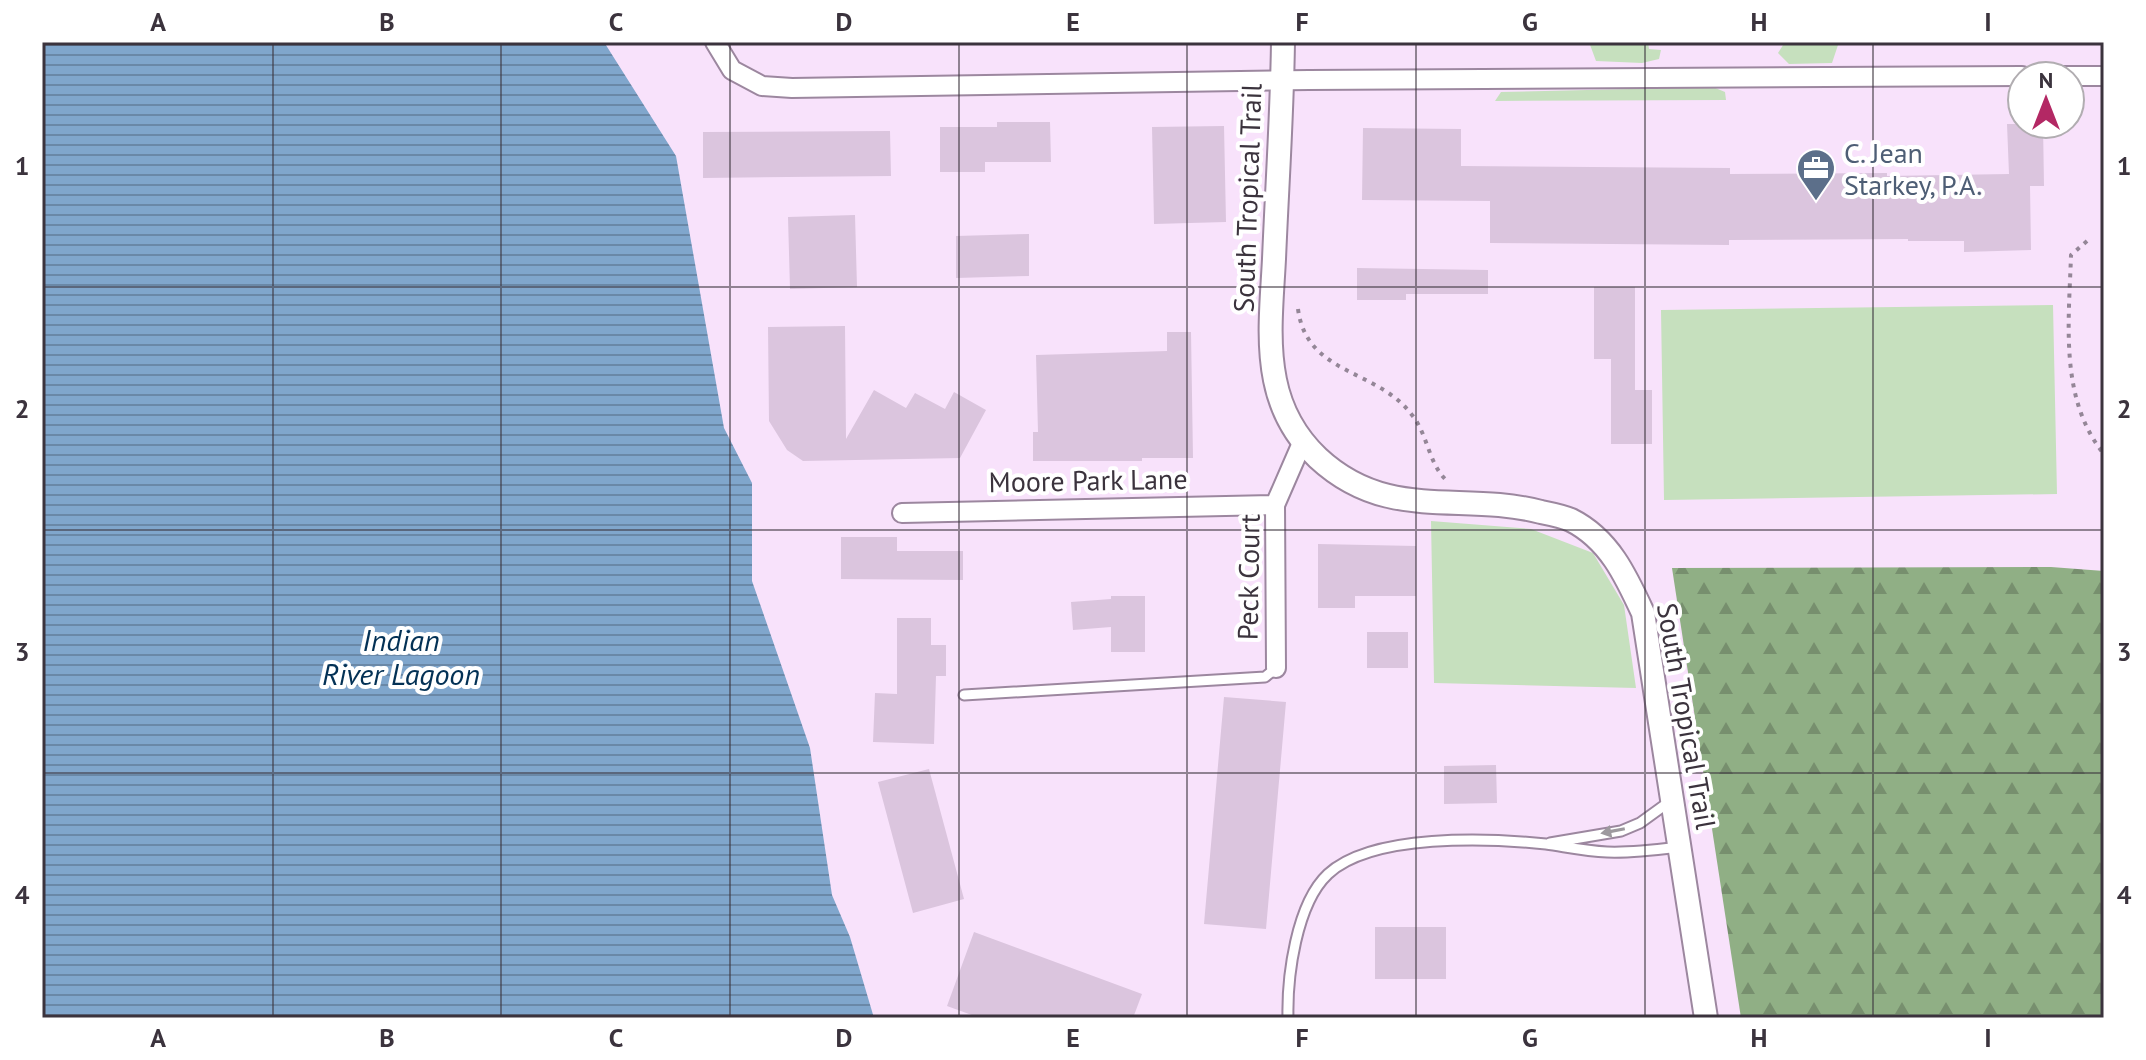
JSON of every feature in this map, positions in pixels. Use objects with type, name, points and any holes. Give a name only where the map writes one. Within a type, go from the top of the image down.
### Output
[{"type":"street","points":[[715,42],[732,70],[762,86],[792,88],[2006,76]]},
{"type":"street","name":"South Tropical Trail","points":[[1283,42],[1271,329],[1275,380],[1286,416],[1302,443],[1330,469],[1367,491],[1411,502],[1520,506],[1570,519],[1604,543],[1623,571],[1643,613],[1706,1018]]},
{"type":"street","name":"Peck Court","points":[[1276,668],[1275,505],[1302,443]]},
{"type":"street","name":"Moore Park Lane","points":[[902,513],[1275,505]]},
{"type":"lane","points":[[964,695],[1265,677],[1276,668]]},
{"type":"lane","points":[[1546,844],[1560,839],[1621,831],[1640,823],[1672,800]]},
{"type":"lane","points":[[1288,1018],[1289,972],[1297,937],[1313,894],[1326,876],[1345,861],[1371,850],[1429,842],[1546,844],[1608,852],[1680,847]]},
{"type":"path","points":[[2087,241],[2071,255],[2070,367],[2078,406],[2094,442],[2104,454]]},
{"type":"path","points":[[1298,309],[1305,337],[1313,347],[1392,395],[1411,413],[1433,465],[1445,480],[1455,485]]},
{"type":"green space","points":[[1589,42],[1648,42],[1649,49],[1661,50],[1659,59],[1642,63],[1596,61]]},
{"type":"green space","points":[[1785,42],[1839,42],[1832,63],[1789,64],[1778,53]]},
{"type":"green space","points":[[1713,87],[1725,92],[1726,100],[1495,101],[1501,92]]},
{"type":"green space","points":[[2053,305],[2057,494],[1664,500],[1661,310]]},
{"type":"green space","points":[[1431,521],[1531,529],[1593,553],[1624,605],[1636,688],[1434,683]]},
{"type":"green space","points":[[2051,567],[2104,571],[2104,1018],[1741,1018],[1672,568]]},
{"type":"water","name":"Indian River Lagoon","points":[[42,42],[604,42],[676,156],[724,428],[752,483],[752,581],[810,748],[832,895],[850,937],[874,1018],[42,1018]]},
{"type":"building","points":[[997,122],[1050,122],[1051,162],[985,162],[985,172],[940,172],[940,127],[997,127]]},
{"type":"building","points":[[1224,126],[1226,222],[1154,224],[1152,127]]},
{"type":"building","points":[[1363,128],[1461,129],[1461,166],[1730,168],[1730,174],[2009,174],[2008,140],[2043,140],[2044,186],[2030,186],[2031,250],[1964,252],[1964,241],[1908,239],[1729,240],[1729,245],[1490,243],[1490,201],[1362,200]]},
{"type":"building","points":[[890,131],[891,176],[703,178],[703,132]]},
{"type":"building","points":[[855,215],[857,287],[790,289],[788,217]]},
{"type":"building","points":[[1029,234],[1029,276],[956,278],[956,236]]},
{"type":"building","points":[[1357,268],[1488,270],[1488,294],[1406,294],[1406,300],[1357,300]]},
{"type":"building","points":[[1594,287],[1635,287],[1635,390],[1652,390],[1652,444],[1611,444],[1611,359],[1594,359]]},
{"type":"building","points":[[845,326],[846,439],[874,390],[906,408],[915,393],[945,409],[954,392],[986,410],[960,458],[803,461],[787,450],[769,421],[768,327]]},
{"type":"building","points":[[1167,332],[1191,332],[1193,458],[1033,461],[1033,432],[1038,432],[1036,355],[1167,351]]},
{"type":"building","points":[[841,537],[897,537],[897,551],[963,551],[963,580],[841,579]]},
{"type":"building","points":[[1318,544],[1416,546],[1416,596],[1355,596],[1355,608],[1318,608]]},
{"type":"building","points":[[1111,596],[1145,596],[1145,652],[1111,652],[1111,627],[1073,630],[1071,602],[1111,599]]},
{"type":"building","points":[[897,618],[931,618],[931,645],[946,645],[946,676],[936,676],[934,744],[873,742],[875,693],[897,694]]},
{"type":"building","points":[[1367,632],[1408,632],[1408,668],[1367,668]]},
{"type":"building","points":[[1224,697],[1286,702],[1266,929],[1204,924]]},
{"type":"building","points":[[1496,765],[1497,803],[1444,804],[1444,766]]},
{"type":"building","points":[[929,769],[964,899],[913,913],[878,782]]},
{"type":"building","points":[[1375,927],[1446,927],[1446,979],[1375,979]]},
{"type":"building","points":[[974,932],[1142,994],[1133,1018],[980,1018],[947,1006]]},
{"type":"place","name":"C. Jean Starkey, P.A.","points":[[1816,202]]}]
